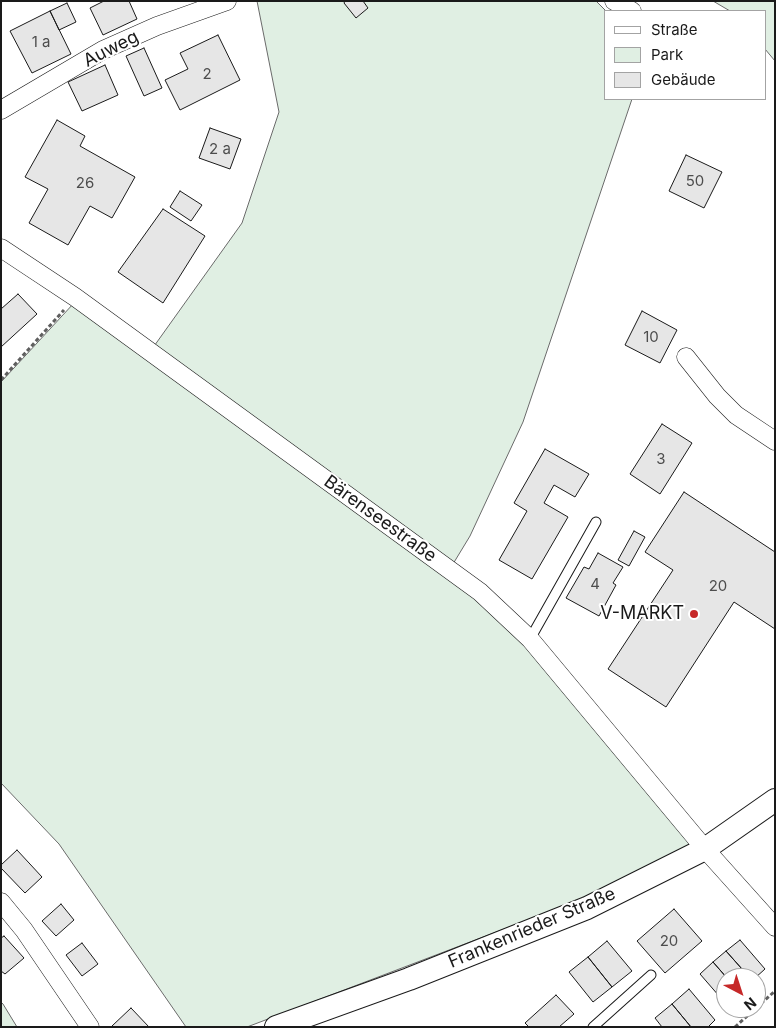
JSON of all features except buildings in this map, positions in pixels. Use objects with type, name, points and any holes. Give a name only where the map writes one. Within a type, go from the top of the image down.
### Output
[{"type":"street","name":"Auweg","points":[[1,110],[103,50],[157,26],[227,1]]},
{"type":"street","points":[[614,1],[630,10]]},
{"type":"street","name":"Bärenseestraße","points":[[1,248],[75,298],[480,592],[530,639],[705,849],[775,927]]},
{"type":"street","points":[[686,357],[717,396],[736,415],[775,441]]},
{"type":"street","name":"Frankenrieder Straße","points":[[276,1027],[409,979],[587,908],[705,849],[775,800]]},
{"type":"street","points":[[1,902],[24,930],[90,1027]]},
{"type":"lane","points":[[530,639],[596,522]]},
{"type":"lane","points":[[593,1027],[651,975]]},
{"type":"path","points":[[1,380],[75,298]]},
{"type":"path","points":[[735,1027],[745,1018]]},
{"type":"green space","points":[[257,1],[596,1],[605,10],[604,100],[632,100],[523,422],[470,536],[453,564],[152,349],[242,223],[279,112]]},
{"type":"green space","points":[[713,1],[775,1],[775,61],[766,50],[766,10],[728,10]]},
{"type":"green space","points":[[74,303],[475,597],[526,644],[697,845],[583,899],[247,1027],[186,1027],[59,844],[1,783],[1,382]]},
{"type":"green space","points":[[1,1002],[3,1004],[17,1027],[1,1027]]},
{"type":"place","name":"V-MARKT","points":[[694,614]]}]
